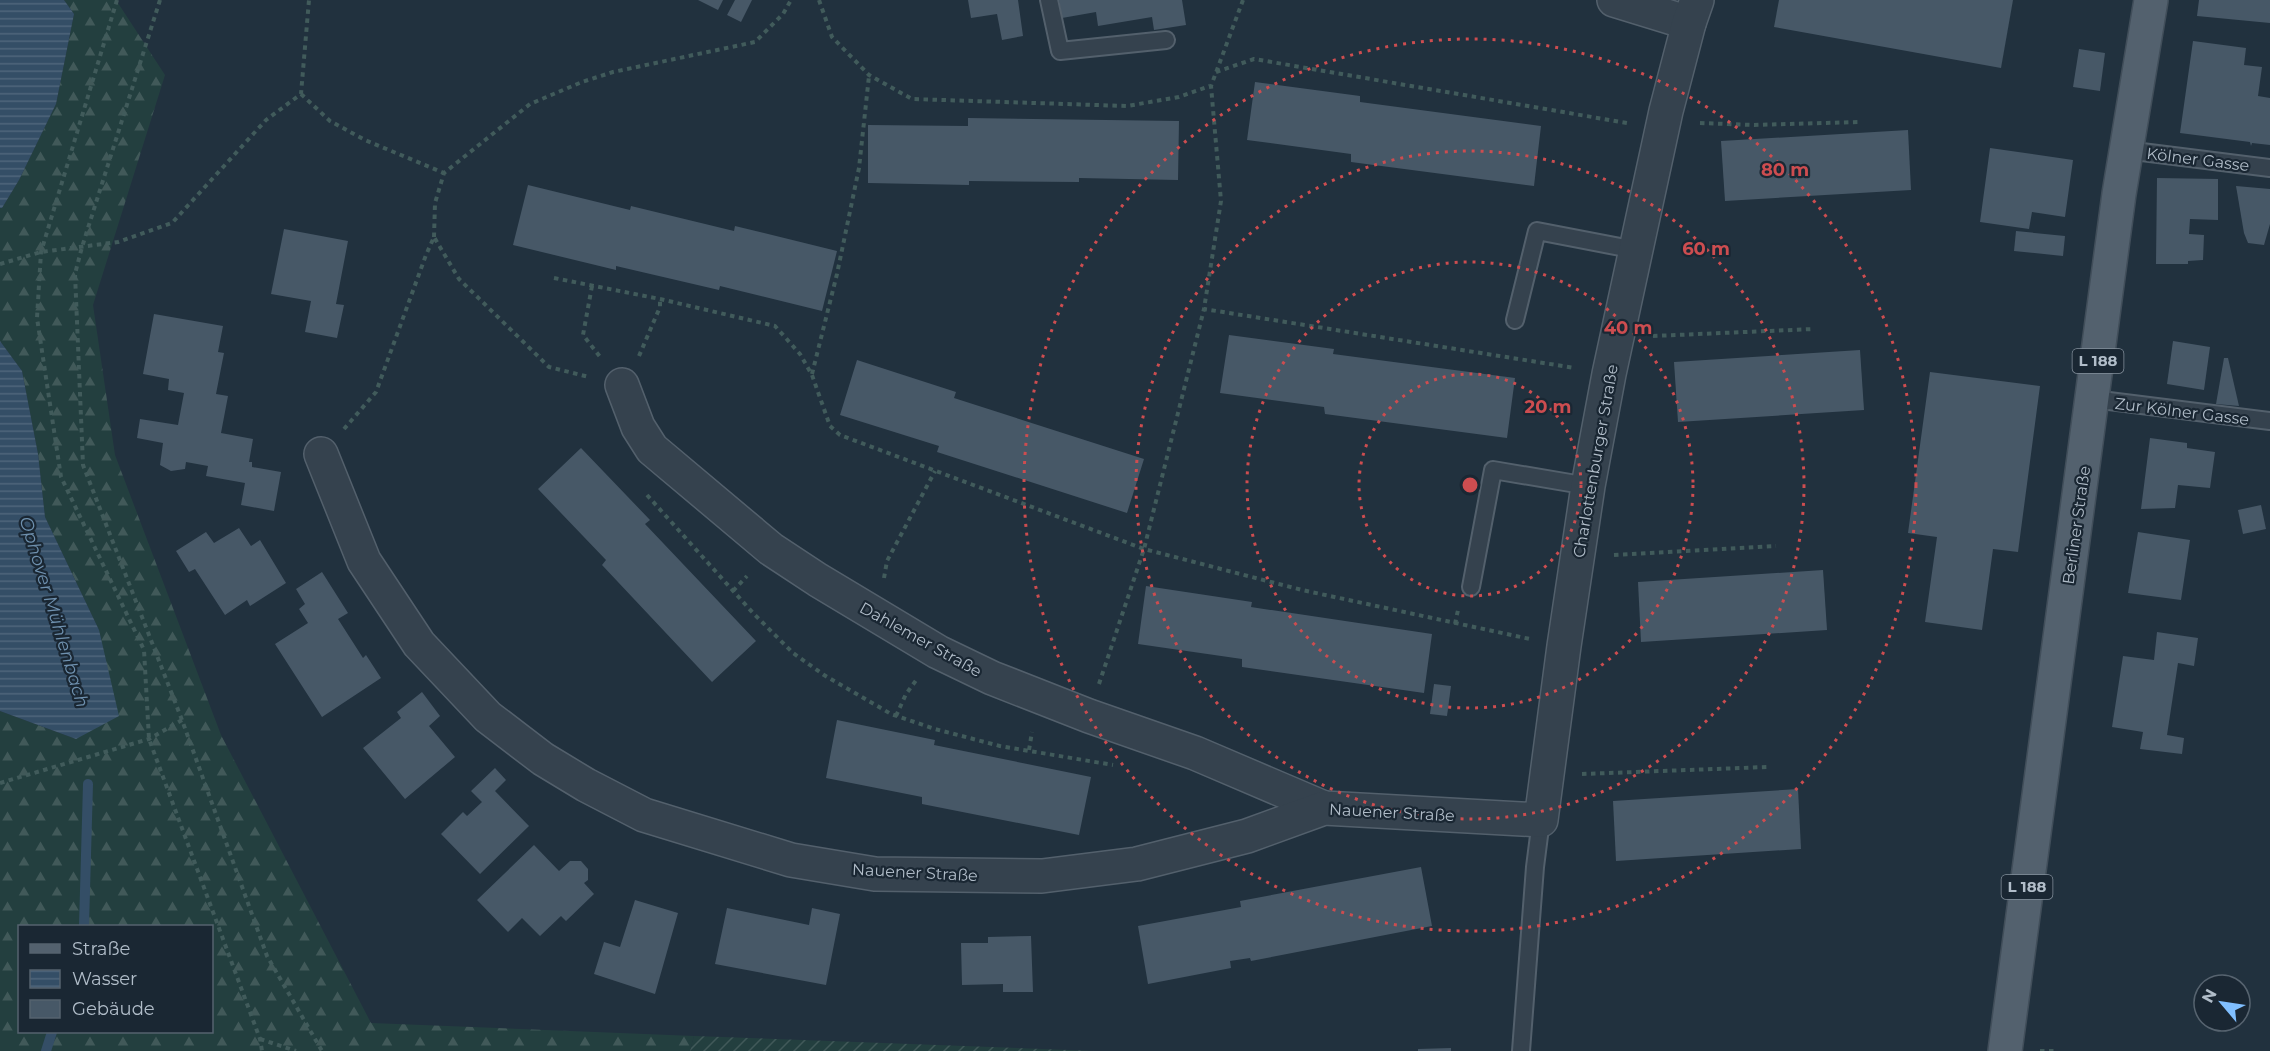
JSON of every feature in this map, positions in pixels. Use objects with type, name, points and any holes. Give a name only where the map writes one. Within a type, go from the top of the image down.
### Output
[{"type":"main road","name":"Berliner Straße","points":[[2005,1051],[2126,150],[2151,0]]},
{"type":"street","points":[[1614,0],[1693,12]]},
{"type":"street","name":"Charlottenburger Straße","points":[[1541,820],[1588,486],[1609,374],[1664,120],[1693,12]]},
{"type":"street","name":"Dahlemer Straße","points":[[622,385],[638,427],[652,449],[771,549],[874,614],[938,652],[992,678],[1089,716],[1196,753],[1324,807]]},
{"type":"street","name":"Nauener Straße","points":[[321,454],[364,561],[419,644],[488,717],[543,759],[586,785],[644,815],[791,860],[875,874],[1042,876],[1137,864],[1247,836],[1324,807],[1541,820]]},
{"type":"lane","points":[[1049,0],[1059,51],[1166,40]]},
{"type":"lane","name":"Kölner Gasse","points":[[2126,150],[2270,168]]},
{"type":"lane","points":[[1515,320],[1537,231],[1636,250]]},
{"type":"lane","name":"Zur Kölner Gasse","points":[[2093,399],[2270,421]]},
{"type":"lane","points":[[1471,587],[1493,470],[1588,486]]},
{"type":"lane","points":[[1521,1051],[1535,867],[1541,820]]},
{"type":"path","points":[[117,0],[41,252],[37,318],[61,477],[144,650],[149,739],[260,1039],[262,1051]]},
{"type":"path","points":[[160,0],[75,274],[83,465],[182,720],[267,956],[322,1051]]},
{"type":"path","points":[[0,264],[41,252],[118,242],[172,224],[266,120],[301,94],[309,0]]},
{"type":"path","points":[[321,454],[376,392],[434,237],[435,203],[444,173],[530,104],[582,81],[613,72],[756,42],[783,14],[791,0]]},
{"type":"path","points":[[819,0],[832,37],[869,75],[912,99],[1127,106],[1179,97],[1211,86]]},
{"type":"path","points":[[1104,669],[1144,549],[1204,309],[1221,201],[1211,86],[1243,0]]},
{"type":"path","points":[[1215,72],[1254,59],[1664,120],[1754,125],[1860,122]]},
{"type":"path","points":[[812,375],[837,274],[859,168],[869,75]]},
{"type":"path","points":[[301,94],[330,121],[365,140],[444,173]]},
{"type":"path","points":[[434,237],[459,279],[549,367],[622,385]]},
{"type":"path","points":[[554,278],[660,299],[775,326],[800,354],[812,375],[830,426],[840,435],[1144,549],[1302,590],[1564,646]]},
{"type":"path","points":[[592,286],[583,335],[622,385]]},
{"type":"path","points":[[643,349],[660,307],[660,299]]},
{"type":"path","points":[[1204,309],[1609,374]]},
{"type":"path","points":[[1617,338],[1814,329]]},
{"type":"path","points":[[874,614],[882,591],[887,561],[935,471]]},
{"type":"path","points":[[643,491],[753,613],[793,653],[824,675],[896,716],[935,729],[1000,746],[1029,748],[1123,767]]},
{"type":"path","points":[[1578,557],[1776,546]]},
{"type":"path","points":[[896,716],[906,694]]},
{"type":"path","points":[[0,783],[149,739],[182,720]]},
{"type":"path","points":[[1548,775],[1767,767]]},
{"type":"path","points":[[260,1039],[296,1051]]},
{"type":"path","points":[[2040,1050],[2054,1051]]},
{"type":"green space","points":[[64,0],[116,0],[165,75],[93,305],[115,455],[221,735],[371,1023],[694,1036],[690,1051],[0,1051],[0,711],[76,739],[99,630],[45,517],[38,454],[22,371],[0,341],[0,208],[19,180],[56,104],[74,14]]},
{"type":"green space","points":[[694,1036],[1095,1051],[690,1051]]},
{"type":"water","points":[[0,0],[64,0],[74,14],[56,104],[19,180],[2,208],[0,208]]},
{"type":"water","points":[[0,341],[22,371],[38,454],[45,517],[99,630],[119,716],[76,739],[0,711]]},
{"type":"building","points":[[698,0],[723,0],[718,10]]},
{"type":"building","points":[[735,0],[752,0],[741,22],[727,15]]},
{"type":"building","points":[[968,0],[1018,0],[1023,36],[1002,40],[997,14],[971,18]]},
{"type":"building","points":[[1059,0],[1182,0],[1186,25],[1154,30],[1152,17],[1098,26],[1096,12],[1062,18]]},
{"type":"building","points":[[1779,0],[2013,0],[2001,68],[1774,27]]},
{"type":"building","points":[[2199,0],[2270,0],[2270,23],[2197,16]]},
{"type":"building","points":[[2193,41],[2246,48],[2244,65],[2262,67],[2258,96],[2270,98],[2270,145],[2252,143],[2251,146],[2250,142],[2180,133]]},
{"type":"building","points":[[2079,49],[2105,53],[2100,91],[2073,87]]},
{"type":"building","points":[[1255,82],[1360,96],[1360,102],[1541,126],[1534,186],[1351,162],[1351,154],[1247,140]]},
{"type":"building","points":[[968,118],[1179,121],[1178,180],[1079,178],[1079,182],[969,181],[969,185],[868,183],[868,125],[968,126]]},
{"type":"building","points":[[1908,130],[1911,190],[1725,201],[1721,141]]},
{"type":"building","points":[[1990,148],[2073,160],[2065,217],[2032,212],[2029,229],[1980,222]]},
{"type":"building","points":[[2157,178],[2218,179],[2218,220],[2190,219],[2189,234],[2204,235],[2203,260],[2188,261],[2188,264],[2156,264]]},
{"type":"building","points":[[528,185],[630,210],[631,206],[734,231],[735,226],[837,251],[822,311],[720,286],[719,290],[616,266],[616,270],[513,245]]},
{"type":"building","points":[[2236,186],[2270,189],[2270,224],[2264,245],[2248,243],[2244,233]]},
{"type":"building","points":[[284,229],[348,241],[336,304],[344,305],[337,338],[305,332],[311,301],[271,294]]},
{"type":"building","points":[[2016,231],[2065,236],[2063,256],[2014,251]]},
{"type":"building","points":[[154,314],[223,326],[218,352],[224,353],[216,394],[228,396],[221,433],[253,439],[249,462],[252,462],[252,467],[281,472],[274,511],[241,505],[245,483],[206,476],[208,466],[186,462],[185,469],[171,471],[160,465],[163,443],[137,438],[140,419],[178,425],[184,393],[168,390],[169,379],[143,374]]},
{"type":"building","points":[[1229,335],[1334,349],[1333,354],[1515,378],[1507,438],[1325,414],[1324,407],[1220,393]]},
{"type":"building","points":[[2173,341],[2210,347],[2204,390],[2167,384]]},
{"type":"building","points":[[1860,350],[1864,410],[1678,422],[1674,362]]},
{"type":"building","points":[[2224,358],[2228,358],[2239,406],[2216,404]]},
{"type":"building","points":[[857,360],[956,392],[954,398],[1144,459],[1127,513],[937,452],[939,446],[840,415]]},
{"type":"building","points":[[1930,372],[2040,386],[2018,552],[1993,549],[1982,630],[1925,622],[1937,537],[1908,533]]},
{"type":"building","points":[[2150,438],[2187,443],[2187,448],[2215,452],[2210,488],[2178,485],[2175,508],[2141,509]]},
{"type":"building","points":[[581,448],[650,520],[645,524],[756,641],[712,682],[602,565],[606,560],[538,489]]},
{"type":"building","points":[[2261,505],[2266,529],[2243,534],[2238,510]]},
{"type":"building","points":[[239,528],[251,546],[260,540],[286,583],[250,606],[247,600],[225,615],[195,569],[189,572],[176,551],[206,532],[214,543]]},
{"type":"building","points":[[2138,532],[2190,540],[2181,600],[2128,593]]},
{"type":"building","points":[[1823,570],[1827,630],[1641,642],[1638,582]]},
{"type":"building","points":[[322,572],[348,613],[338,619],[363,658],[366,655],[381,678],[322,717],[275,644],[308,623],[299,609],[305,604],[296,589]]},
{"type":"building","points":[[1146,586],[1252,602],[1251,607],[1432,634],[1424,693],[1242,667],[1242,659],[1138,644]]},
{"type":"building","points":[[2157,632],[2198,638],[2194,666],[2178,663],[2167,735],[2184,738],[2182,754],[2140,749],[2143,732],[2112,727],[2123,656],[2154,660]]},
{"type":"building","points":[[1434,684],[1451,686],[1447,716],[1430,714]]},
{"type":"building","points":[[422,692],[440,716],[429,726],[455,757],[405,799],[363,748],[401,718],[397,712]]},
{"type":"building","points":[[837,720],[935,740],[934,745],[1091,777],[1079,835],[922,804],[922,797],[826,778]]},
{"type":"building","points":[[495,768],[506,780],[495,791],[529,826],[480,874],[441,834],[463,812],[467,816],[482,802],[471,791]]},
{"type":"building","points":[[1798,789],[1801,849],[1616,861],[1613,801]]},
{"type":"building","points":[[534,845],[559,871],[570,861],[581,861],[588,869],[588,880],[584,883],[594,894],[566,921],[561,916],[540,936],[522,918],[508,932],[477,900]]},
{"type":"building","points":[[1421,867],[1432,926],[1251,961],[1250,958],[1230,961],[1231,968],[1148,984],[1138,926],[1241,907],[1240,901]]},
{"type":"building","points":[[635,900],[678,913],[655,994],[594,974],[604,942],[620,947]]},
{"type":"building","points":[[727,908],[809,925],[812,908],[840,914],[826,985],[715,964]]},
{"type":"building","points":[[1031,936],[1033,992],[1003,992],[1003,984],[962,985],[961,943],[988,943],[988,937]]},
{"type":"building","points":[[1451,1048],[1451,1051],[1418,1051],[1418,1049]]},
{"type":"waterway","name":"Ophover Mühlenbach","points":[[84,925],[88,784]]},
{"type":"waterway","name":"Ophover Mühlenbach","points":[[46,1051],[52,1033]]}]
